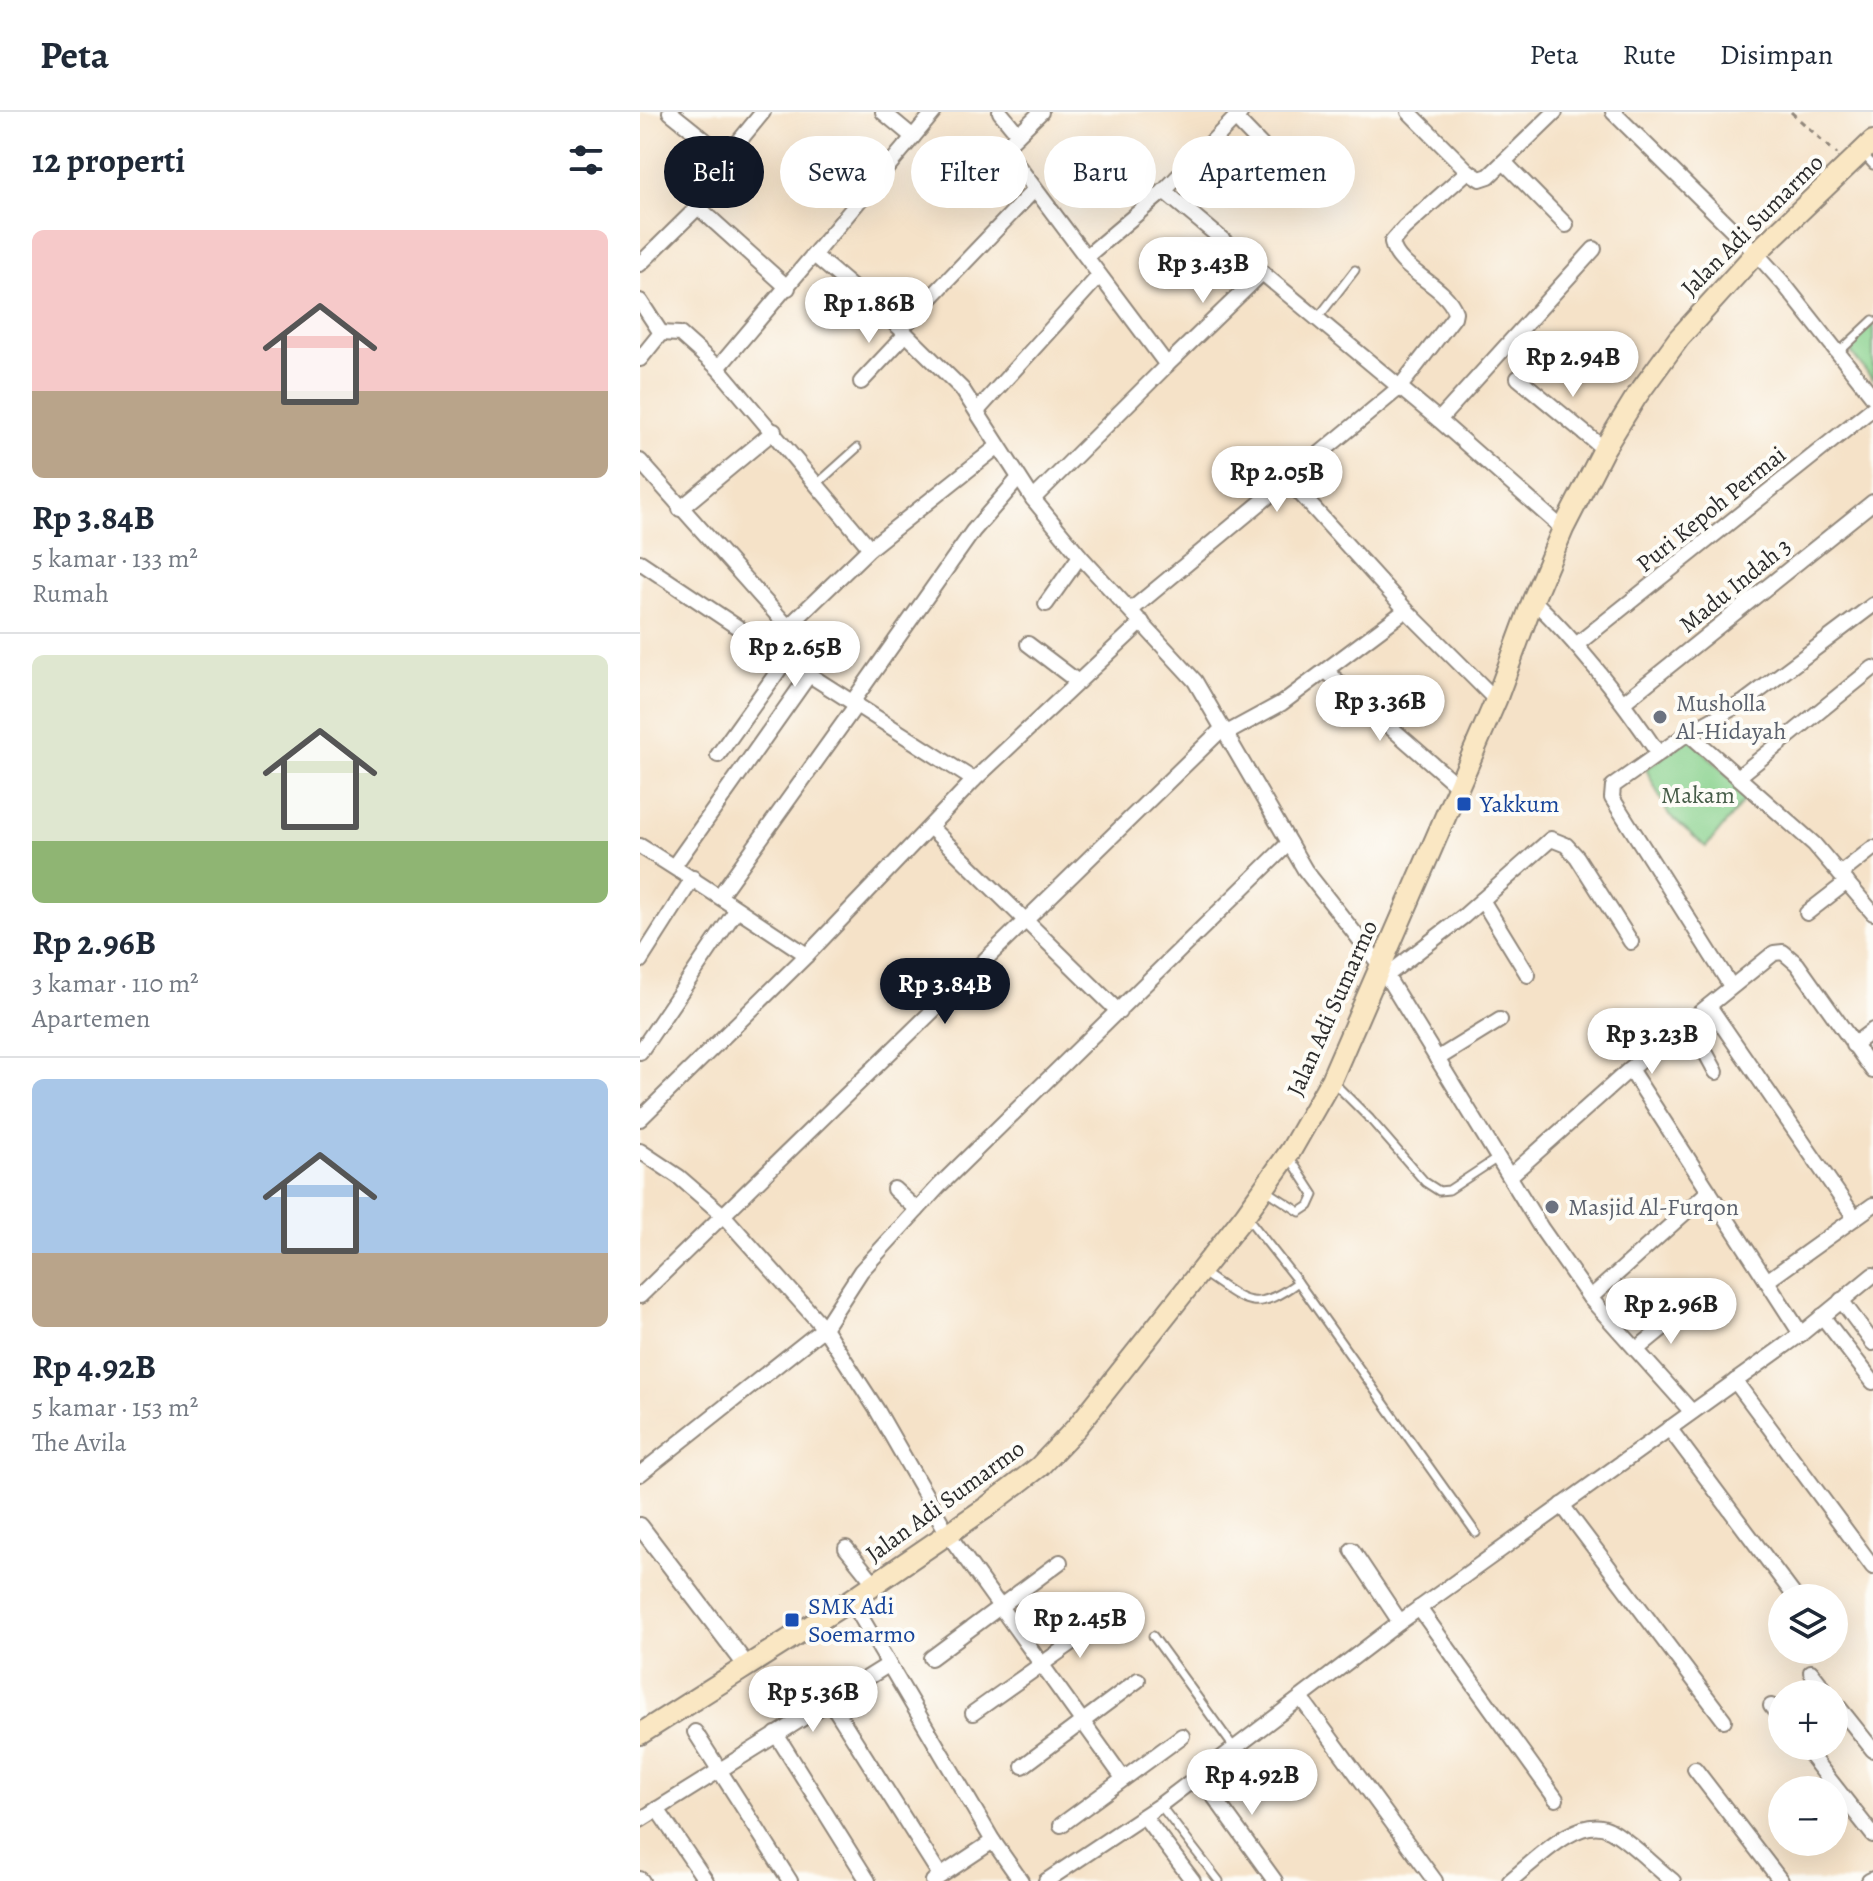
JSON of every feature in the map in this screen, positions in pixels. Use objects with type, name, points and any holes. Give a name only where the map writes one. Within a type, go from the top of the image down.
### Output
[{"type":"main road","name":"Jalan Adi Sumarmo","points":[[640,1734],[851,1600],[1007,1491],[1056,1450],[1086,1417],[1201,1272],[1288,1154],[1331,1080],[1383,970],[1496,700],[1563,529],[1604,449],[1636,397],[1679,338],[1756,253],[1864,156]]},
{"type":"street","points":[[670,112],[700,136]]},
{"type":"street","points":[[743,136],[763,112]]},
{"type":"street","points":[[883,112],[912,136]]},
{"type":"street","points":[[914,136],[934,112]]},
{"type":"street","points":[[1000,112],[1018,134]]},
{"type":"street","points":[[1041,112],[1010,142],[1007,150],[1167,365]]},
{"type":"street","points":[[1409,112],[1468,171],[1480,179],[1504,162],[1555,112]]},
{"type":"street","points":[[1613,112],[1756,253],[1873,397]]},
{"type":"street","points":[[1087,256],[1164,191],[1238,115],[1256,136]]},
{"type":"street","points":[[718,368],[911,139]]},
{"type":"street","points":[[1504,162],[1566,225]]},
{"type":"street","points":[[1131,610],[1399,388],[1454,317],[1455,312],[1449,301],[1398,255],[1392,242],[1468,171]]},
{"type":"street","points":[[861,382],[903,331],[1034,190]]},
{"type":"street","points":[[1164,191],[1439,420],[1563,529]]},
{"type":"street","points":[[640,264],[697,208]]},
{"type":"street","points":[[699,208],[788,288]]},
{"type":"street","points":[[1439,420],[1594,249]]},
{"type":"street","points":[[814,255],[903,331],[962,389],[1033,499],[1080,556],[1195,681],[1305,870],[1383,970],[1541,1228],[1590,1298],[1691,1411]]},
{"type":"street","points":[[1033,499],[1262,273]]},
{"type":"street","points":[[977,411],[1099,276]]},
{"type":"street","points":[[640,301],[661,333]]},
{"type":"street","points":[[661,333],[680,334],[718,368],[870,548]]},
{"type":"street","points":[[640,359],[661,333]]},
{"type":"street","points":[[1518,378],[1604,449]]},
{"type":"street","name":"Puri Kepoh Permai","points":[[1576,645],[1873,408]]},
{"type":"street","points":[[680,509],[774,431]]},
{"type":"street","points":[[640,461],[788,627],[870,548],[997,447]]},
{"type":"street","points":[[720,895],[973,531],[1019,478]]},
{"type":"street","points":[[1288,480],[1406,610],[1496,700]]},
{"type":"street","name":"Madu Indah 3","points":[[1624,702],[1873,502]]},
{"type":"street","points":[[1046,604],[1080,556]]},
{"type":"street","points":[[640,562],[974,780]]},
{"type":"street","points":[[1533,600],[1624,702],[1658,753]]},
{"type":"street","points":[[1731,986],[1612,798],[1613,786],[1688,733],[1744,702],[1873,605]]},
{"type":"street","points":[[640,1296],[1225,731],[1282,703],[1406,610]]},
{"type":"street","points":[[640,1119],[646,1105],[807,955],[974,780],[1142,622]]},
{"type":"street","points":[[1028,644],[1078,682]]},
{"type":"street","points":[[718,755],[786,660]]},
{"type":"street","points":[[1738,777],[1873,668]]},
{"type":"street","points":[[1326,671],[1459,787]]},
{"type":"street","points":[[674,866],[809,675]]},
{"type":"street","points":[[1688,733],[1814,844],[1873,913]]},
{"type":"street","points":[[930,827],[1119,1012]]},
{"type":"street","points":[[1383,970],[1482,900],[1547,841],[1555,840],[1566,845],[1577,857],[1631,942]]},
{"type":"street","points":[[640,1474],[824,1328],[861,1271],[917,1210],[1289,843]]},
{"type":"street","points":[[1807,913],[1873,848]]},
{"type":"street","points":[[642,850],[720,895],[807,955]]},
{"type":"street","points":[[640,961],[693,878]]},
{"type":"street","points":[[1482,900],[1528,975]]},
{"type":"street","points":[[640,1052],[737,909]]},
{"type":"street","points":[[1510,1176],[1630,1069],[1774,953],[1783,952],[1797,964],[1873,1071]]},
{"type":"street","points":[[1709,1006],[1855,1218]]},
{"type":"street","points":[[1437,1059],[1500,1020]]},
{"type":"street","points":[[1689,1022],[1716,1072]]},
{"type":"street","points":[[1853,1045],[1873,1030]]},
{"type":"street","points":[[1630,1069],[1801,1334]]},
{"type":"street","points":[[640,1151],[679,1177],[723,1215],[824,1328],[877,1410],[948,1534],[1123,1778]]},
{"type":"street","points":[[894,1189],[917,1210]]},
{"type":"street","points":[[1590,1298],[1709,1191]]},
{"type":"street","points":[[1767,1281],[1873,1205]]},
{"type":"street","points":[[1046,1881],[1160,1805],[1419,1608],[1801,1334],[1873,1275]]},
{"type":"street","points":[[1841,1300],[1873,1343]]},
{"type":"street","points":[[1637,1349],[1681,1313]]},
{"type":"street","points":[[1822,1316],[1873,1382]]},
{"type":"street","points":[[1860,1365],[1873,1356]]},
{"type":"street","points":[[1735,1381],[1873,1567]]},
{"type":"street","points":[[1669,1428],[1786,1584]]},
{"type":"street","points":[[1562,1505],[1724,1720]]},
{"type":"street","points":[[640,1526],[746,1665]]},
{"type":"street","points":[[846,1548],[875,1584]]},
{"type":"street","points":[[1352,1550],[1400,1622]]},
{"type":"street","points":[[931,1658],[1060,1562]]},
{"type":"street","points":[[851,1600],[993,1841],[1021,1881]]},
{"type":"street","points":[[1419,1608],[1556,1799]]},
{"type":"street","points":[[973,1713],[1097,1625]]},
{"type":"street","points":[[640,1820],[888,1665]]},
{"type":"street","points":[[1811,1672],[1817,1680]]},
{"type":"street","points":[[1023,1766],[1138,1680]]},
{"type":"street","points":[[1301,1698],[1435,1881]]},
{"type":"street","points":[[830,1701],[936,1878],[993,1841]]},
{"type":"street","points":[[1848,1719],[1873,1750]]},
{"type":"street","points":[[695,1732],[790,1881]]},
{"type":"street","points":[[776,1734],[868,1881]]},
{"type":"street","points":[[1061,1825],[1182,1736]]},
{"type":"street","points":[[1814,1760],[1873,1835]]},
{"type":"street","points":[[1695,1769],[1781,1881]]},
{"type":"street","points":[[1199,1776],[1275,1881]]},
{"type":"street","points":[[657,1809],[706,1881]]},
{"type":"street","points":[[1144,1816],[1193,1881]]},
{"type":"street","points":[[1510,1881],[1575,1830],[1597,1825],[1611,1830],[1673,1881]]},
{"type":"lane","points":[[1317,319],[1355,270]]},
{"type":"lane","points":[[1838,353],[1873,320]]},
{"type":"lane","points":[[817,484],[857,448]]},
{"type":"lane","points":[[1331,1080],[1425,1182],[1439,1191],[1449,1190],[1499,1157]]},
{"type":"lane","points":[[1264,1189],[1300,1212],[1309,1206],[1314,1195],[1288,1154]]},
{"type":"lane","points":[[1245,1215],[1298,1282],[1476,1533]]},
{"type":"lane","points":[[1201,1272],[1243,1300],[1253,1303],[1260,1303],[1298,1282]]},
{"type":"lane","points":[[1153,1636],[1235,1749]]},
{"type":"lane","points":[[1160,1805],[1219,1881]]},
{"type":"path","points":[[1791,112],[1864,156]]},
{"type":"green space","points":[[1873,324],[1873,380],[1847,347]]},
{"type":"green space","name":"Makam","points":[[1690,738],[1748,796],[1706,847],[1668,814],[1646,769]]},
{"type":"place","name":"Musholla Al-Hidayah","points":[[1660,717]]},
{"type":"place","name":"Yakkum","points":[[1464,804]]},
{"type":"place","name":"Masjid Al-Furqon","points":[[1552,1207]]},
{"type":"place","name":"SMK Adi Soemarmo","points":[[792,1620]]}]
